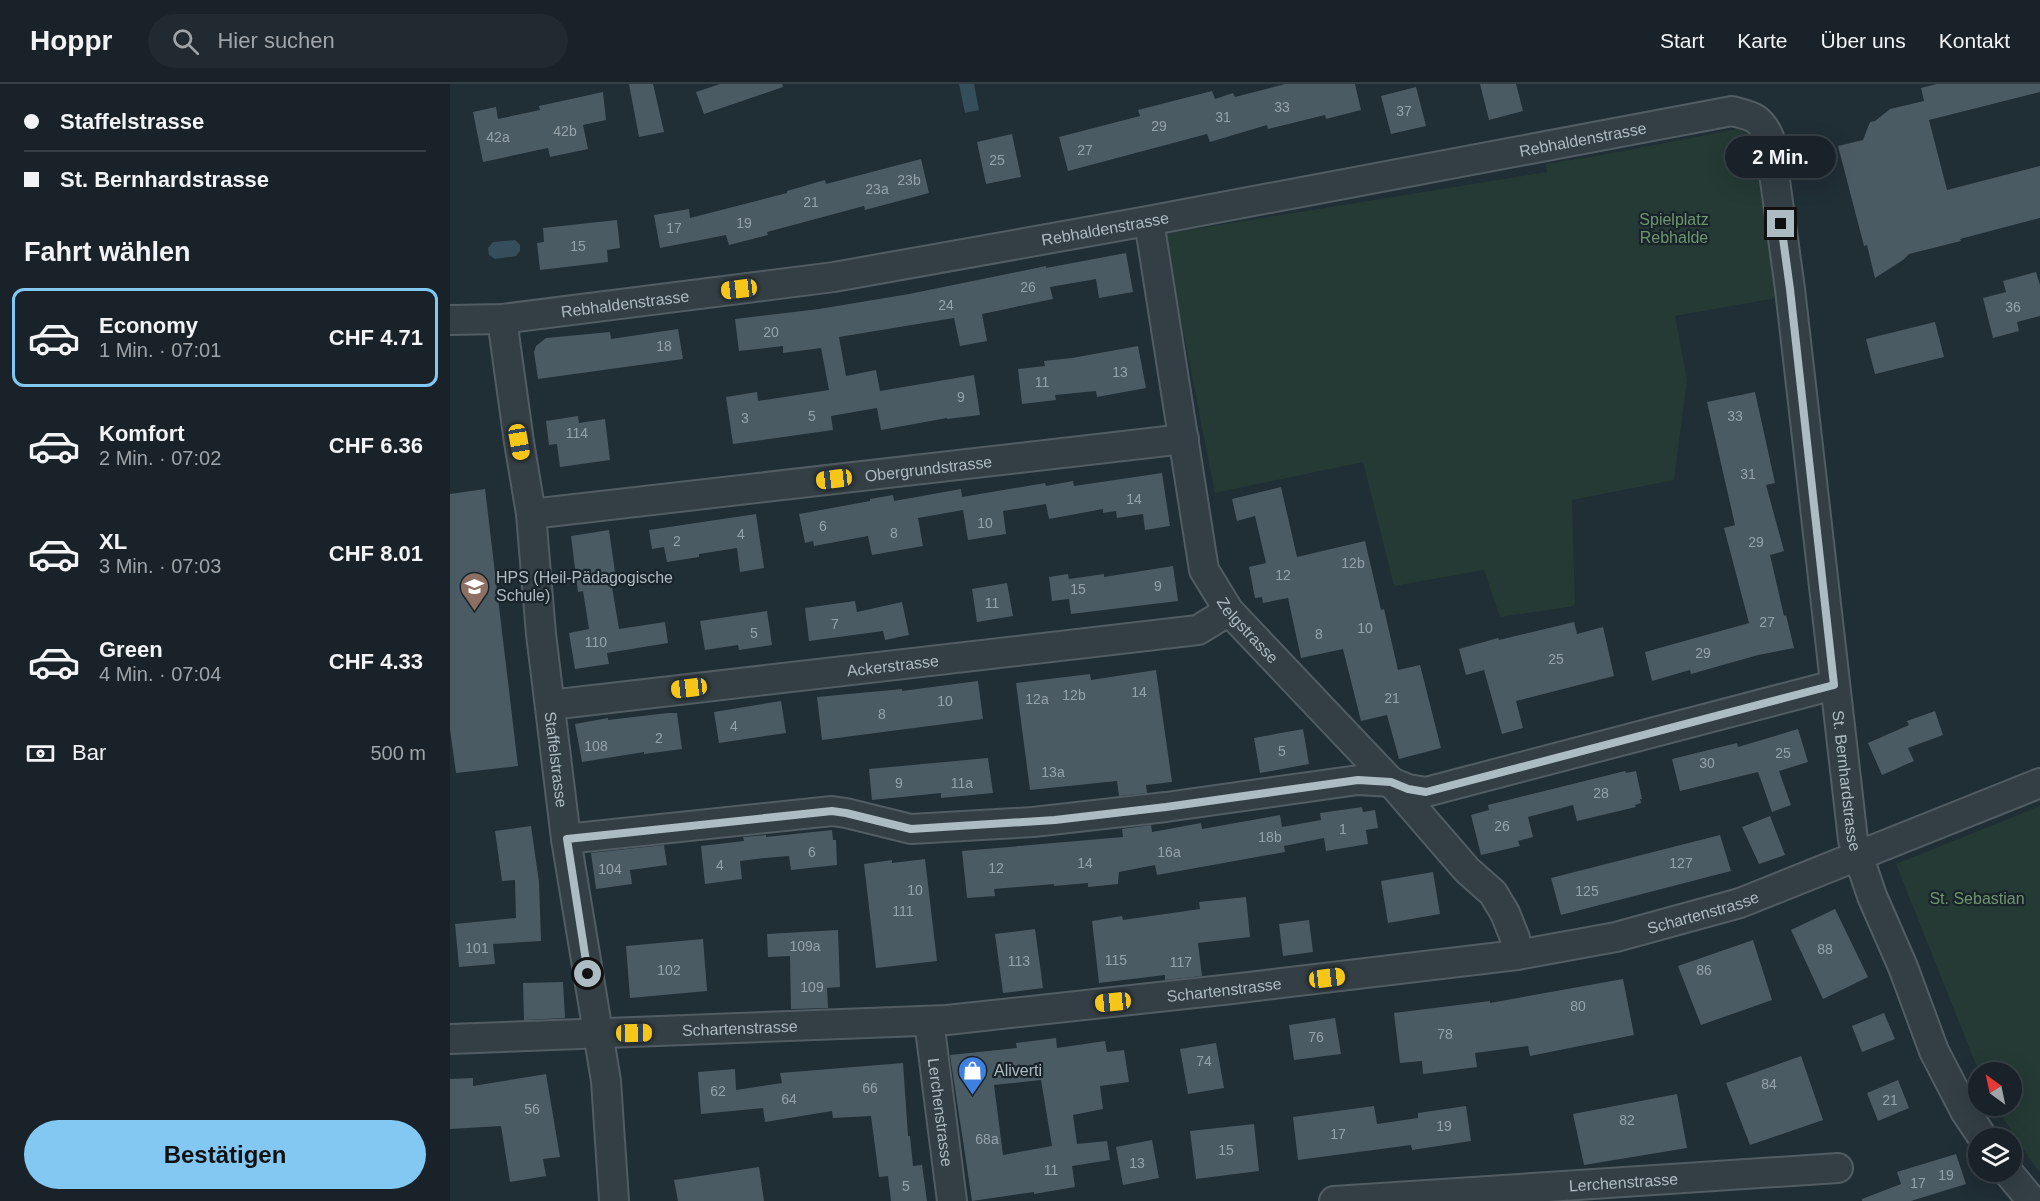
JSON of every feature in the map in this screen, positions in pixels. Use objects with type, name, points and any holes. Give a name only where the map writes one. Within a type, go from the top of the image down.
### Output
[{"type":"street","name":"Rebhaldenstrasse","points":[[450,320],[502,319],[834,277],[1149,221],[1732,111],[1754,117]]},
{"type":"street","name":"St. Bernhardstrasse","points":[[1754,117],[1764,126],[1769,137],[1773,160],[1792,299],[1853,840],[1872,896],[1903,967],[1934,1051],[1976,1128]]},
{"type":"street","name":"Zelgstrasse","points":[[1149,221],[1204,570],[1229,611],[1391,782],[1467,870],[1493,893],[1505,913],[1515,938],[1517,955]]},
{"type":"street","name":"Staffelstrasse","points":[[502,319],[531,514],[541,633],[567,839],[606,1081],[614,1201]]},
{"type":"street","name":"Obergrundstrasse","points":[[531,514],[1184,439]]},
{"type":"street","name":"Ackerstrasse","points":[[550,705],[1198,630],[1229,611]]},
{"type":"street","points":[[567,839],[832,811],[911,829],[1033,822],[1166,807],[1358,780],[1391,782],[1408,789],[1426,792],[1834,685]]},
{"type":"street","name":"Schartenstrasse","points":[[450,1040],[929,1021],[1517,955],[1616,937],[1740,903],[2040,783]]},
{"type":"street","name":"Lerchenstrasse","points":[[929,1021],[952,1201]]},
{"type":"street","name":"Lerchenstrasse","points":[[1334,1201],[1838,1167]]},
{"type":"street","points":[[2016,1182],[2032,1201]]},
{"type":"green space","name":"Spielplatz Rebhalde","points":[[1737,129],[1748,133],[1754,141],[1766,177],[1782,297],[1675,316],[1687,380],[1674,480],[1572,500],[1575,606],[1500,617],[1484,570],[1394,586],[1363,462],[1215,493],[1164,234],[1547,172],[1546,164]]},
{"type":"green space","name":"St. Sebastian","points":[[2040,806],[2040,1171],[2022,1147],[2022,1128],[2010,1128],[2002,1116],[2022,1116],[2022,1062],[1975,1062],[1896,864]]},
{"type":"water","points":[[959,84],[974,84],[979,110],[965,113]]},
{"type":"water","points":[[515,240],[520,245],[520,251],[516,256],[495,259],[489,255],[488,248],[493,242]]},
{"type":"building","points":[[629,84],[653,84],[664,132],[639,137]]},
{"type":"building","points":[[720,84],[782,84],[783,87],[704,114],[696,92]]},
{"type":"building","points":[[1285,84],[1355,84],[1361,110],[1326,119],[1325,115],[1268,129],[1267,125],[1210,142],[1207,134],[1068,171],[1059,137],[1140,116],[1138,110],[1212,91],[1215,99],[1233,93],[1235,97]]},
{"type":"building","points":[[1480,84],[1516,84],[1523,111],[1489,120]]},
{"type":"building","points":[[1937,84],[2040,84],[2040,92],[1929,120],[1947,190],[2040,166],[2040,218],[1909,254],[1875,278],[1867,245],[1864,246],[1838,146],[1863,140],[1870,122],[1875,121],[1890,109],[1924,101],[1921,88]]},
{"type":"building","points":[[1416,87],[1426,126],[1391,134],[1381,96]]},
{"type":"building","points":[[603,92],[606,120],[583,125],[588,149],[550,157],[548,148],[483,162],[473,112],[496,107],[498,119],[540,110],[539,106]]},
{"type":"building","points":[[1012,134],[1021,177],[986,184],[977,142]]},
{"type":"building","points":[[921,159],[929,193],[865,210],[864,206],[767,232],[768,235],[729,245],[726,235],[660,248],[654,215],[689,209],[690,218],[787,193],[787,191],[825,180],[826,184]]},
{"type":"building","points":[[617,220],[620,248],[607,250],[608,262],[540,270],[537,243],[544,242],[543,228]]},
{"type":"building","points":[[1126,253],[1133,292],[1099,298],[1096,279],[1050,287],[1053,299],[982,314],[987,341],[960,346],[954,318],[839,337],[846,376],[876,370],[880,391],[974,375],[980,415],[947,418],[881,430],[877,408],[831,416],[833,430],[733,444],[726,397],[757,392],[758,401],[829,390],[821,348],[783,353],[783,346],[739,351],[735,319],[819,309],[909,294],[1046,266],[1046,268]]},
{"type":"building","points":[[2036,272],[2040,285],[2040,316],[2017,322],[2019,331],[1993,338],[1983,298],[2006,292],[2003,281]]},
{"type":"building","points":[[1935,322],[1944,357],[1875,374],[1866,339]]},
{"type":"building","points":[[678,329],[683,359],[538,379],[534,352],[536,346],[546,338],[610,332],[611,339]]},
{"type":"building","points":[[1138,346],[1146,388],[1097,397],[1096,391],[1055,395],[1056,400],[1022,404],[1018,369],[1045,366],[1044,361]]},
{"type":"building","points":[[1755,392],[1775,483],[1766,485],[1784,551],[1770,555],[1794,648],[1758,655],[1691,674],[1690,670],[1652,681],[1645,652],[1749,623],[1724,528],[1735,525],[1707,402]]},
{"type":"building","points":[[578,416],[579,423],[605,419],[610,460],[560,467],[557,444],[549,445],[546,421]]},
{"type":"building","points":[[1162,473],[1170,526],[1145,530],[1143,514],[1117,518],[1116,511],[1103,513],[1103,509],[1049,519],[1046,504],[1003,511],[1006,534],[968,540],[963,510],[918,518],[923,546],[872,555],[868,536],[814,546],[813,541],[805,543],[799,514],[893,495],[894,501],[961,489],[962,497],[1045,483],[1046,486],[1073,481],[1074,486]]},
{"type":"building","points":[[1281,487],[1297,557],[1365,541],[1398,670],[1420,665],[1441,748],[1399,759],[1387,715],[1361,721],[1343,649],[1301,658],[1288,598],[1263,603],[1262,597],[1255,598],[1249,567],[1266,563],[1255,516],[1237,521],[1232,499]]},
{"type":"building","name":"HPS (Heil-Pädagogische Schule)","points":[[485,489],[518,766],[456,773],[450,729],[450,494]]},
{"type":"building","points":[[756,514],[764,568],[740,572],[737,548],[667,562],[664,547],[652,549],[649,530]]},
{"type":"building","points":[[609,530],[617,586],[612,587],[619,629],[665,622],[668,643],[607,653],[609,664],[575,669],[569,633],[589,629],[583,591],[578,592],[571,536]]},
{"type":"building","points":[[1173,566],[1178,601],[1071,614],[1069,599],[1052,601],[1049,577],[1068,574],[1069,579],[1104,574],[1104,577]]},
{"type":"building","points":[[1007,583],[1013,616],[977,622],[972,589]]},
{"type":"building","points":[[855,601],[857,612],[902,602],[909,635],[885,640],[883,631],[809,641],[805,608]]},
{"type":"building","points":[[767,611],[772,645],[739,650],[738,645],[705,650],[700,621]]},
{"type":"building","points":[[1574,622],[1577,634],[1603,627],[1614,676],[1516,701],[1523,728],[1502,734],[1484,670],[1466,675],[1459,649]]},
{"type":"building","points":[[1156,670],[1172,782],[1146,785],[1147,793],[1119,796],[1117,781],[1030,790],[1016,683],[1090,674],[1091,680]]},
{"type":"building","points":[[978,681],[983,719],[822,740],[817,697],[902,689],[902,691]]},
{"type":"building","points":[[781,701],[786,733],[719,743],[714,712]]},
{"type":"building","points":[[1935,711],[1943,735],[1908,748],[1914,761],[1882,775],[1868,743],[1909,725],[1907,721]]},
{"type":"building","points":[[677,713],[682,749],[644,754],[644,752],[582,762],[575,724],[608,718],[608,720]]},
{"type":"building","points":[[1303,729],[1309,764],[1260,773],[1254,738]]},
{"type":"building","points":[[1798,729],[1808,762],[1779,771],[1791,805],[1772,812],[1758,772],[1680,791],[1672,759],[1737,743],[1738,747]]},
{"type":"building","points":[[988,758],[993,793],[941,798],[941,793],[872,800],[869,769]]},
{"type":"building","points":[[1625,771],[1626,773],[1636,771],[1642,799],[1640,799],[1641,803],[1635,805],[1636,807],[1577,821],[1573,805],[1528,817],[1533,837],[1518,841],[1520,846],[1481,855],[1471,815],[1489,810],[1488,805]]},
{"type":"building","points":[[1362,807],[1363,812],[1375,810],[1378,828],[1366,830],[1368,844],[1326,851],[1324,838],[1284,846],[1285,852],[1157,875],[1155,865],[1119,872],[1118,884],[1088,887],[1088,883],[1054,886],[1054,884],[994,889],[995,896],[967,898],[962,851],[1123,837],[1122,829],[1151,825],[1152,832],[1201,823],[1202,829],[1280,815],[1282,827],[1321,820],[1320,813]]},
{"type":"building","points":[[1770,816],[1785,855],[1759,864],[1742,827]]},
{"type":"building","points":[[531,826],[539,882],[541,941],[493,944],[495,964],[459,967],[455,924],[516,918],[515,880],[502,881],[495,831]]},
{"type":"building","points":[[832,830],[833,840],[836,840],[837,865],[791,870],[789,856],[740,861],[742,879],[705,884],[701,846],[744,841],[743,837],[766,835],[766,837]]},
{"type":"building","points":[[1720,835],[1731,871],[1561,915],[1551,878]]},
{"type":"building","points":[[664,845],[667,865],[630,870],[632,884],[596,889],[591,853]]},
{"type":"building","points":[[925,859],[937,961],[876,968],[864,864]]},
{"type":"building","points":[[1433,872],[1440,914],[1388,923],[1381,881]]},
{"type":"building","points":[[1246,897],[1250,937],[1198,943],[1202,976],[1165,980],[1165,975],[1099,983],[1092,921],[1122,916],[1123,920],[1200,909],[1199,902]]},
{"type":"building","points":[[1835,909],[1868,977],[1823,999],[1791,930]]},
{"type":"building","points":[[1309,920],[1313,952],[1283,956],[1279,924]]},
{"type":"building","points":[[1035,929],[1043,988],[1003,993],[995,934]]},
{"type":"building","points":[[838,930],[840,987],[827,988],[828,1008],[791,1009],[790,956],[768,957],[767,934]]},
{"type":"building","points":[[703,939],[707,991],[630,998],[626,946]]},
{"type":"building","points":[[1753,940],[1772,1000],[1701,1025],[1678,966]]},
{"type":"building","points":[[1623,979],[1634,1035],[1530,1056],[1528,1046],[1475,1053],[1477,1067],[1423,1074],[1422,1061],[1400,1063],[1394,1013],[1490,1001],[1490,1003]]},
{"type":"building","points":[[563,982],[565,1018],[524,1020],[523,983]]},
{"type":"building","points":[[1884,1013],[1895,1039],[1862,1052],[1852,1026]]},
{"type":"building","points":[[1335,1018],[1341,1054],[1294,1060],[1289,1025]]},
{"type":"building","points":[[1056,1038],[1057,1048],[1105,1041],[1107,1052],[1124,1050],[1129,1082],[1100,1086],[1103,1109],[1073,1115],[1077,1144],[1107,1141],[1110,1160],[1072,1166],[1075,1187],[972,1201],[950,1055],[1017,1048],[1016,1043]],"holes":[[[1041,1080],[1052,1146],[1003,1155],[994,1085]]]},
{"type":"building","points":[[1216,1043],[1224,1088],[1188,1094],[1180,1049]]},
{"type":"building","points":[[1801,1056],[1823,1120],[1750,1145],[1726,1083]]},
{"type":"building","points":[[903,1063],[908,1136],[910,1136],[913,1166],[922,1165],[927,1201],[891,1201],[888,1176],[879,1177],[871,1116],[833,1118],[832,1111],[765,1122],[763,1108],[701,1114],[698,1072],[735,1069],[736,1090],[782,1083],[780,1073]]},
{"type":"building","points":[[546,1074],[560,1157],[543,1159],[546,1176],[510,1182],[501,1126],[450,1129],[450,1079],[473,1078],[473,1086]]},
{"type":"building","points":[[1898,1080],[1909,1108],[1878,1121],[1867,1093]]},
{"type":"building","points":[[1677,1094],[1687,1148],[1584,1165],[1573,1114]]},
{"type":"building","points":[[1374,1106],[1377,1124],[1418,1118],[1418,1113],[1466,1106],[1471,1141],[1412,1150],[1411,1145],[1298,1160],[1293,1117]]},
{"type":"building","points":[[1254,1124],[1259,1171],[1196,1179],[1190,1131]]},
{"type":"building","points":[[1152,1140],[1159,1178],[1123,1185],[1116,1147]]},
{"type":"building","points":[[1956,1154],[1966,1184],[1911,1201],[1862,1201],[1862,1199],[1901,1184],[1897,1172]]},
{"type":"building","points":[[759,1167],[764,1201],[678,1201],[674,1180]]},
{"type":"place","name":"HPS (Heil-Pädagogische Schule)","points":[[475,612]]},
{"type":"place","name":"Aliverti","points":[[973,1096]]},
{"type":"route","points":[[588,974],[567,839],[832,811],[911,829],[1033,822],[1166,807],[1358,780],[1391,782],[1408,789],[1426,792],[1834,685],[1781,224]]}]
